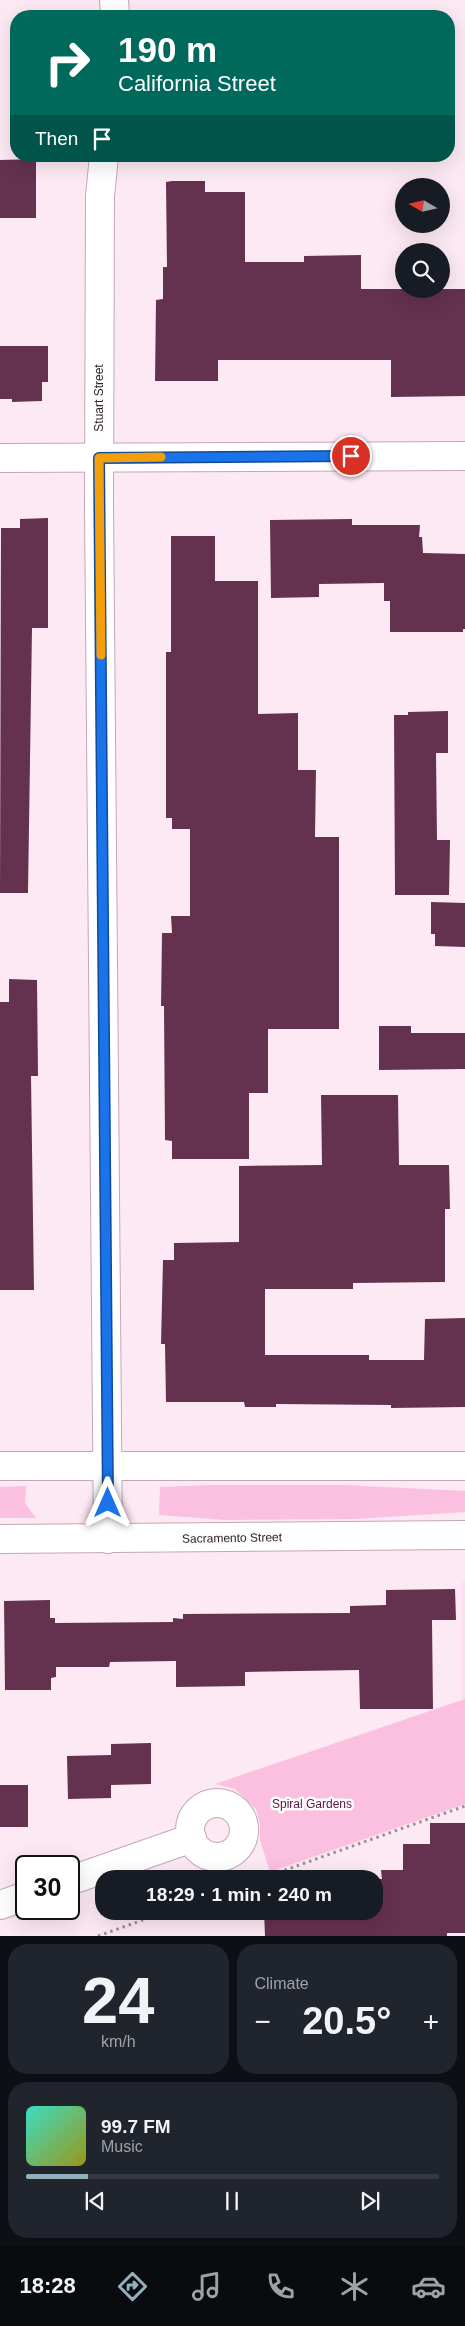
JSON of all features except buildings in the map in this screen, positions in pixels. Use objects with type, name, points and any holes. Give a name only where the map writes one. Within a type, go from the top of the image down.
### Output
[{"type":"street","name":"Stuart Street","points":[[103,162],[100,196],[99,458],[108,1539]]},
{"type":"street","points":[[0,458],[465,456]]},
{"type":"street","points":[[0,1466],[465,1466]]},
{"type":"street","name":"Sacramento Street","points":[[0,1539],[465,1535]]},
{"type":"street","points":[[80,1877],[192,1838]]},
{"type":"street","points":[[0,1905],[15,1900]]},
{"type":"path","points":[[285,1870],[465,1806]]},
{"type":"path","points":[[98,1936],[143,1920]]},
{"type":"shaded area","points":[[462,1581],[465,1582],[465,1699],[462,1700]]},
{"type":"green space","points":[[345,1485],[465,1491],[465,1512],[356,1519],[225,1520],[159,1515],[160,1487]]},
{"type":"green space","points":[[26,1486],[25,1503],[36,1518],[0,1518],[0,1487]]},
{"type":"green space","name":"Spiral Gardens","points":[[465,1699],[465,1804],[276,1870],[269,1870],[260,1840],[260,1825],[256,1809],[235,1789],[215,1784]]},
{"type":"slow traffic","points":[[101,655],[99,458],[161,457]]},
{"type":"route","points":[[108,1503],[99,458],[351,456]]}]
